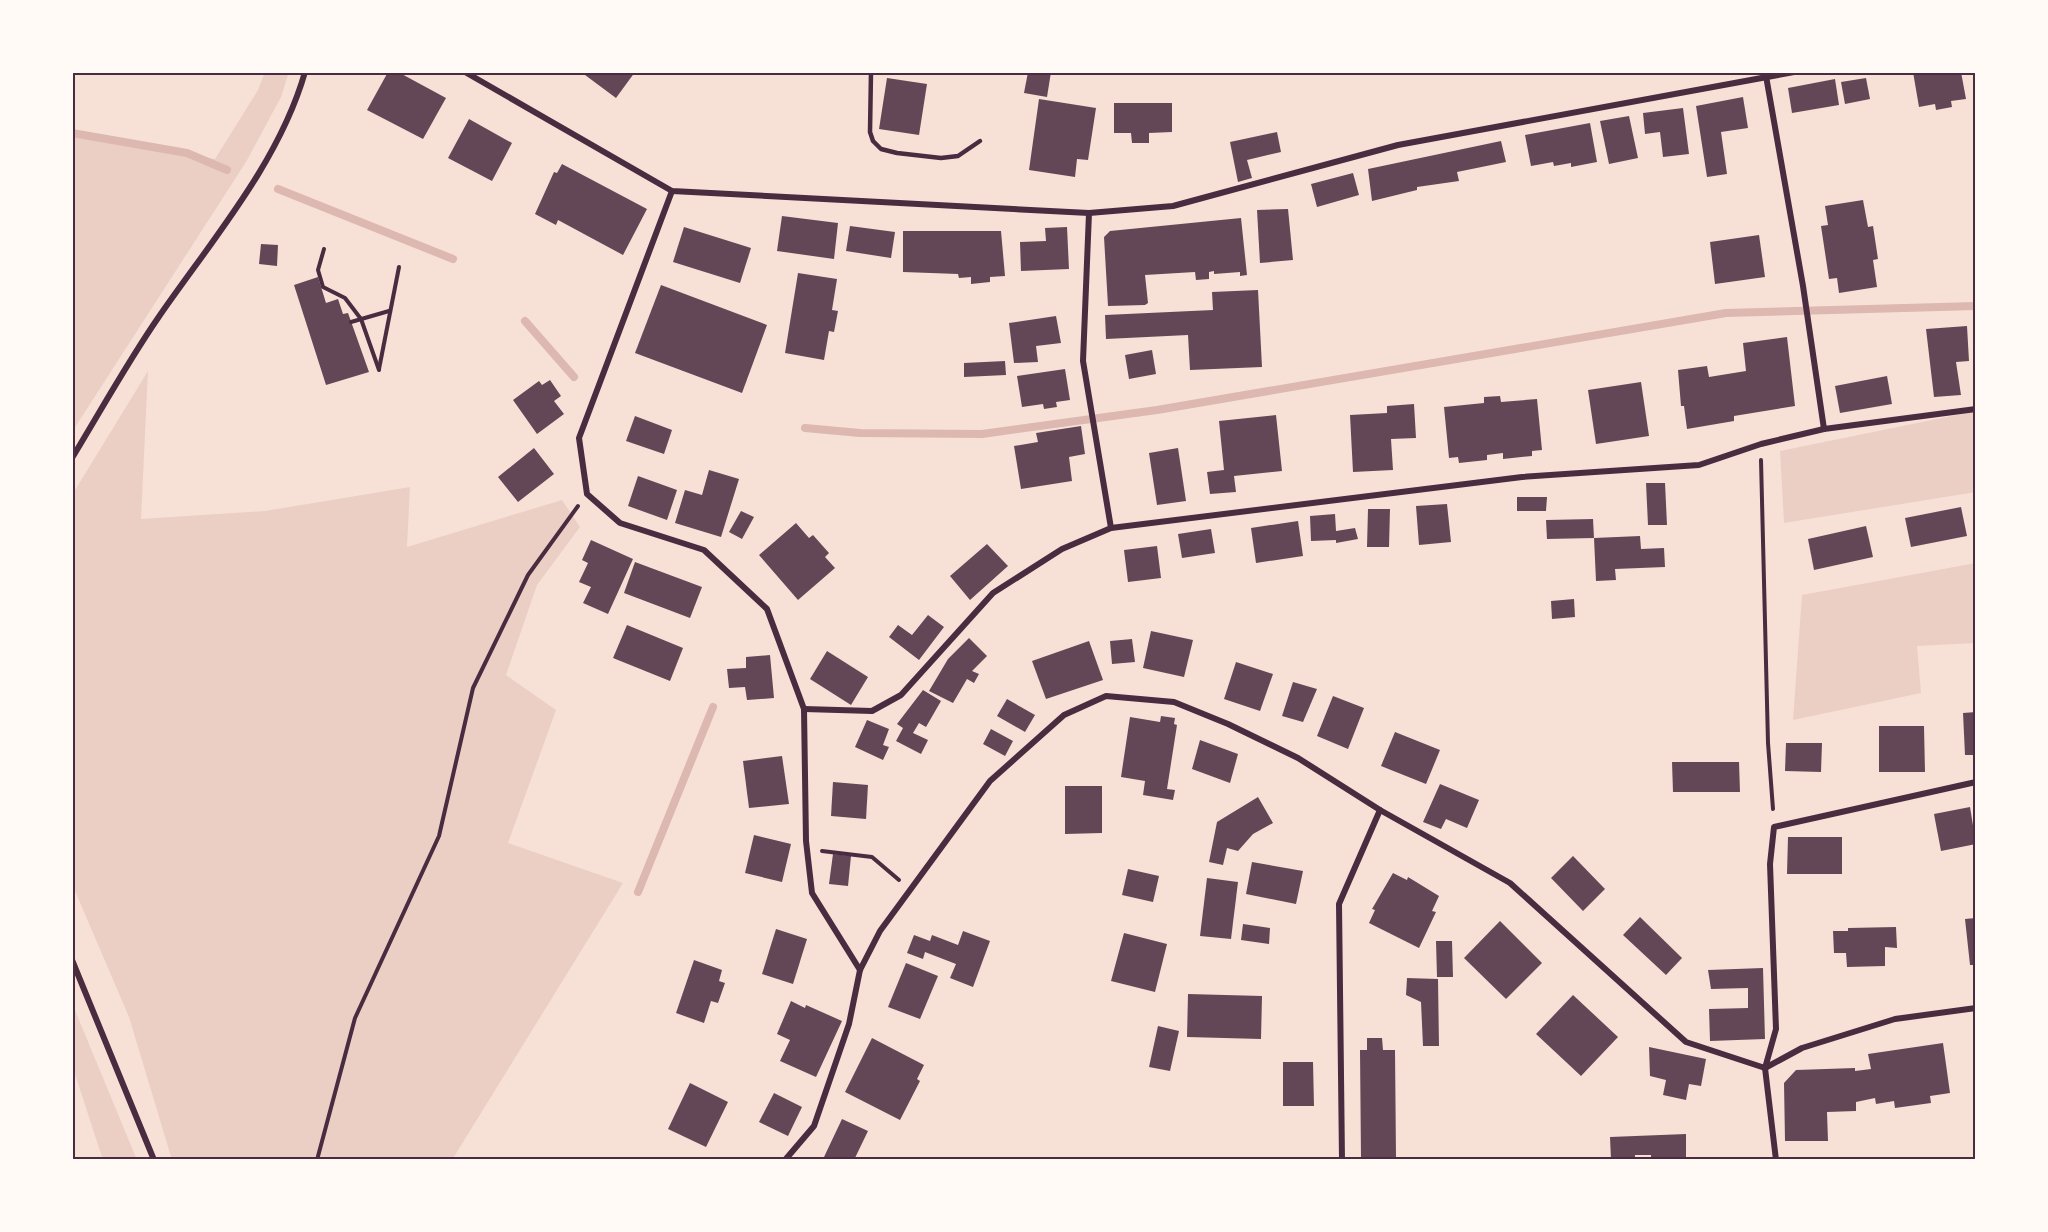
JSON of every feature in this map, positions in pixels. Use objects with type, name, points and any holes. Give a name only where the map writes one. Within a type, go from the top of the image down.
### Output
[{"type":"street","points":[[72,458],[156,320],[246,192],[278,136],[300,91],[305,72]]},
{"type":"street","points":[[465,72],[672,191],[1089,213],[1173,206],[1398,145],[1794,72]]},
{"type":"street","points":[[1766,76],[1803,286],[1824,429]]},
{"type":"street","points":[[672,191],[579,438],[587,494],[620,523],[704,550],[767,609],[804,709],[806,841],[812,893],[860,970]]},
{"type":"street","points":[[1089,213],[1083,361],[1112,528]]},
{"type":"street","points":[[804,709],[872,711],[901,695],[993,593],[1062,549],[1112,528],[1522,477],[1699,465],[1761,444],[1824,429],[1976,409]]},
{"type":"street","points":[[785,1160],[814,1126],[849,1024],[860,970],[880,931],[990,781],[1064,715],[1106,696],[1174,702],[1228,724],[1298,758],[1380,810],[1510,883],[1686,1042],[1766,1068],[1802,1048],[1895,1019],[1976,1008]]},
{"type":"street","points":[[1776,1160],[1766,1068],[1776,1029],[1770,864],[1774,827],[1976,782]]},
{"type":"street","points":[[1342,1160],[1339,904],[1380,810]]},
{"type":"street","points":[[72,960],[154,1160]]},
{"type":"lane","points":[[871,72],[870,132],[873,141],[881,149],[941,158],[958,156],[980,141]]},
{"type":"path","points":[[324,249],[318,270],[323,286],[345,298],[361,319],[379,370],[399,267]]},
{"type":"path","points":[[351,322],[389,311]]},
{"type":"path","points":[[1761,467],[1768,743],[1774,827]]},
{"type":"path","points":[[317,1160],[355,1018],[438,836],[473,688],[528,575],[587,494]]},
{"type":"path","points":[[832,852],[872,857],[910,888]]},
{"type":"shaded area","points":[[265,72],[289,72],[281,97],[246,162],[72,432],[72,137],[215,159],[258,90]]},
{"type":"shaded area","points":[[148,371],[141,519],[265,511],[410,487],[407,547],[562,500],[580,527],[537,585],[506,675],[556,710],[508,843],[623,883],[452,1160],[172,1160],[129,1017],[72,884],[72,495]]},
{"type":"shaded area","points":[[1976,411],[1976,492],[1784,523],[1780,451]]},
{"type":"shaded area","points":[[1976,563],[1976,643],[1917,646],[1921,693],[1793,720],[1802,595]]},
{"type":"shaded area","points":[[72,1003],[137,1160],[103,1160],[72,1065]]},
{"type":"building","points":[[388,72],[398,72],[446,98],[423,139],[367,110]]},
{"type":"building","points":[[581,72],[635,72],[616,98]]},
{"type":"building","points":[[1028,72],[1051,72],[1047,97],[1024,93]]},
{"type":"building","points":[[1913,72],[1961,72],[1966,99],[1951,101],[1952,107],[1936,110],[1935,104],[1919,107]]},
{"type":"building","points":[[887,78],[927,84],[919,135],[879,129]]},
{"type":"building","points":[[1866,78],[1870,99],[1845,104],[1841,82]]},
{"type":"building","points":[[1835,79],[1839,105],[1792,113],[1788,88]]},
{"type":"building","points":[[1743,97],[1748,128],[1721,132],[1727,174],[1707,177],[1696,106]]},
{"type":"building","points":[[1039,99],[1096,108],[1088,160],[1077,159],[1075,177],[1029,170]]},
{"type":"building","points":[[1114,103],[1172,103],[1172,132],[1149,133],[1149,143],[1132,143],[1131,133],[1114,133]]},
{"type":"building","points":[[1683,108],[1689,154],[1663,157],[1660,132],[1645,134],[1643,113]]},
{"type":"building","points":[[1629,116],[1638,158],[1609,164],[1600,121]]},
{"type":"building","points":[[469,119],[512,143],[492,181],[448,158]]},
{"type":"building","points":[[1590,123],[1597,162],[1571,167],[1571,163],[1554,166],[1553,162],[1531,166],[1525,135]]},
{"type":"building","points":[[1277,132],[1281,152],[1247,160],[1252,178],[1238,182],[1230,142]]},
{"type":"building","points":[[1501,141],[1506,162],[1457,172],[1459,181],[1417,187],[1417,190],[1372,201],[1368,169]]},
{"type":"building","points":[[562,164],[647,209],[623,255],[558,220],[556,225],[535,214],[554,172],[557,173]]},
{"type":"building","points":[[1353,173],[1359,195],[1317,207],[1311,184]]},
{"type":"building","points":[[1863,200],[1868,227],[1873,226],[1878,259],[1873,260],[1877,287],[1839,293],[1837,278],[1829,279],[1821,226],[1828,225],[1825,206]]},
{"type":"building","points":[[1288,209],[1293,260],[1260,263],[1257,210]]},
{"type":"building","points":[[782,216],[838,223],[834,259],[777,251]]},
{"type":"building","points":[[1241,218],[1247,275],[1240,276],[1240,272],[1214,274],[1214,271],[1209,272],[1209,279],[1196,280],[1195,272],[1145,275],[1148,303],[1108,306],[1104,237],[1110,231]]},
{"type":"building","points":[[850,226],[895,232],[891,258],[846,251]]},
{"type":"building","points":[[684,227],[751,248],[740,283],[673,262]]},
{"type":"building","points":[[1067,227],[1069,269],[1021,271],[1020,242],[1046,241],[1045,228]]},
{"type":"building","points":[[903,231],[1001,231],[1005,276],[990,277],[990,282],[971,284],[971,277],[959,278],[958,274],[903,272]]},
{"type":"building","points":[[1759,235],[1765,277],[1715,284],[1710,242]]},
{"type":"building","points":[[261,244],[278,245],[277,266],[259,264]]},
{"type":"building","points":[[798,273],[837,279],[832,310],[838,311],[834,332],[829,331],[824,360],[785,353]]},
{"type":"building","points":[[318,277],[326,303],[338,299],[343,314],[348,313],[369,372],[326,385],[294,285]]},
{"type":"building","points":[[661,285],[767,325],[742,393],[635,353]]},
{"type":"building","points":[[1258,290],[1262,367],[1190,370],[1188,335],[1106,339],[1105,315],[1213,310],[1212,292]]},
{"type":"building","points":[[1056,316],[1061,343],[1036,346],[1038,362],[1014,363],[1009,323]]},
{"type":"building","points":[[1967,326],[1969,361],[1956,362],[1961,395],[1934,397],[1926,329]]},
{"type":"building","points":[[1787,337],[1795,406],[1734,416],[1734,421],[1687,429],[1684,406],[1681,406],[1678,370],[1707,366],[1709,377],[1746,371],[1743,343]]},
{"type":"building","points":[[1152,350],[1156,374],[1129,379],[1125,355]]},
{"type":"building","points":[[1005,361],[1006,375],[964,377],[964,363]]},
{"type":"building","points":[[1065,369],[1070,400],[1056,402],[1057,407],[1044,409],[1043,404],[1022,407],[1017,376]]},
{"type":"building","points":[[1887,376],[1892,404],[1840,413],[1835,386]]},
{"type":"building","points":[[550,380],[561,396],[554,401],[564,414],[537,434],[513,400],[539,381],[542,385]]},
{"type":"building","points":[[1641,382],[1649,436],[1596,444],[1588,390]]},
{"type":"building","points":[[1500,396],[1501,402],[1537,399],[1542,450],[1532,451],[1532,456],[1503,459],[1503,453],[1487,455],[1487,460],[1459,463],[1458,457],[1449,458],[1444,407],[1484,403],[1484,397]]},
{"type":"building","points":[[1414,404],[1416,438],[1391,439],[1393,470],[1353,472],[1350,415],[1387,413],[1387,406]]},
{"type":"building","points":[[1276,415],[1282,471],[1234,476],[1236,492],[1210,494],[1207,472],[1224,470],[1219,421]]},
{"type":"building","points":[[635,416],[672,430],[664,454],[626,441]]},
{"type":"building","points":[[1081,426],[1085,454],[1069,457],[1072,481],[1021,489],[1014,446],[1038,442],[1036,433]]},
{"type":"building","points":[[534,448],[554,474],[518,502],[498,477]]},
{"type":"building","points":[[1178,448],[1186,501],[1157,505],[1149,453]]},
{"type":"building","points":[[709,470],[739,479],[721,537],[675,523],[685,490],[702,495]]},
{"type":"building","points":[[638,476],[677,490],[667,520],[628,506]]},
{"type":"building","points":[[1646,483],[1665,483],[1667,525],[1648,525]]},
{"type":"building","points":[[1517,497],[1547,497],[1546,511],[1517,511]]},
{"type":"building","points":[[1447,504],[1451,542],[1419,545],[1416,506]]},
{"type":"building","points":[[1961,507],[1967,536],[1911,547],[1905,518]]},
{"type":"building","points":[[1368,509],[1390,509],[1389,547],[1367,547]]},
{"type":"building","points":[[741,511],[754,517],[742,539],[729,532]]},
{"type":"building","points":[[1335,514],[1336,531],[1355,528],[1358,539],[1336,543],[1336,540],[1311,541],[1310,516]]},
{"type":"building","points":[[1593,519],[1594,538],[1547,539],[1546,520]]},
{"type":"building","points":[[1298,521],[1303,556],[1256,563],[1251,528]]},
{"type":"building","points":[[796,523],[809,538],[813,535],[829,553],[825,557],[835,568],[798,600],[759,555]]},
{"type":"building","points":[[1866,526],[1873,557],[1814,570],[1808,539]]},
{"type":"building","points":[[1211,529],[1215,553],[1182,558],[1178,534]]},
{"type":"building","points":[[1640,536],[1641,549],[1664,548],[1665,567],[1615,569],[1616,580],[1596,581],[1594,538]]},
{"type":"building","points":[[591,540],[633,559],[608,614],[583,603],[591,587],[579,582],[588,563],[582,560]]},
{"type":"building","points":[[987,544],[1008,566],[970,600],[950,576]]},
{"type":"building","points":[[1157,546],[1161,578],[1128,582],[1124,550]]},
{"type":"building","points":[[635,562],[702,587],[690,618],[624,593]]},
{"type":"building","points":[[1574,599],[1575,617],[1552,619],[1551,601]]},
{"type":"building","points":[[928,615],[944,627],[919,660],[889,637],[898,625],[912,635]]},
{"type":"building","points":[[627,625],[683,648],[670,681],[613,658]]},
{"type":"building","points":[[1151,631],[1193,640],[1184,677],[1143,668]]},
{"type":"building","points":[[969,638],[987,656],[972,671],[979,674],[974,683],[967,679],[953,703],[929,691],[948,659]]},
{"type":"building","points":[[1132,639],[1135,662],[1112,664],[1110,641]]},
{"type":"building","points":[[1089,641],[1103,680],[1046,699],[1032,661]]},
{"type":"building","points":[[827,651],[868,677],[851,705],[810,679]]},
{"type":"building","points":[[770,655],[774,698],[747,700],[745,687],[729,688],[727,669],[746,668],[746,657]]},
{"type":"building","points":[[1236,662],[1273,674],[1260,711],[1224,699]]},
{"type":"building","points":[[1293,682],[1317,689],[1303,722],[1282,716]]},
{"type":"building","points":[[923,690],[941,701],[926,727],[919,723],[913,733],[928,740],[921,754],[896,741],[903,728],[897,724]]},
{"type":"building","points":[[1333,696],[1364,708],[1348,749],[1317,736]]},
{"type":"building","points":[[1007,699],[1035,715],[1025,732],[997,716]]},
{"type":"building","points":[[1976,712],[1976,755],[1965,755],[1963,713]]},
{"type":"building","points":[[1161,716],[1175,718],[1174,724],[1177,725],[1167,789],[1175,790],[1173,800],[1143,795],[1145,781],[1121,777],[1130,717],[1160,722]]},
{"type":"building","points":[[867,720],[889,729],[883,745],[889,747],[883,760],[855,747]]},
{"type":"building","points":[[1879,726],[1924,726],[1925,772],[1879,772]]},
{"type":"building","points":[[991,729],[1013,741],[1005,756],[983,744]]},
{"type":"building","points":[[1395,732],[1440,750],[1426,784],[1381,766]]},
{"type":"building","points":[[1200,740],[1238,754],[1230,783],[1192,769]]},
{"type":"building","points":[[1786,743],[1822,743],[1821,772],[1785,771]]},
{"type":"building","points":[[782,756],[789,804],[749,808],[743,761]]},
{"type":"building","points":[[1672,762],[1739,762],[1740,792],[1673,792]]},
{"type":"building","points":[[833,782],[868,785],[866,819],[831,816]]},
{"type":"building","points":[[1440,784],[1479,800],[1467,828],[1446,819],[1441,829],[1423,822]]},
{"type":"building","points":[[1065,786],[1102,786],[1102,833],[1065,834]]},
{"type":"building","points":[[1258,797],[1273,823],[1253,834],[1238,851],[1227,848],[1223,865],[1209,862],[1217,822]]},
{"type":"building","points":[[1970,807],[1976,844],[1941,851],[1934,814]]},
{"type":"building","points":[[754,835],[791,844],[782,882],[745,873]]},
{"type":"building","points":[[1788,837],[1842,837],[1842,874],[1787,874]]},
{"type":"building","points":[[833,854],[851,856],[848,886],[829,884]]},
{"type":"building","points":[[1573,856],[1605,889],[1583,911],[1551,878]]},
{"type":"building","points":[[1252,862],[1303,871],[1296,904],[1246,894]]},
{"type":"building","points":[[1128,869],[1159,876],[1153,902],[1122,895]]},
{"type":"building","points":[[1393,873],[1407,880],[1408,877],[1439,896],[1432,911],[1436,912],[1419,948],[1369,923],[1375,910],[1372,909]]},
{"type":"building","points":[[1207,878],[1238,882],[1231,939],[1200,936]]},
{"type":"building","points":[[1640,917],[1682,958],[1666,975],[1623,935]]},
{"type":"building","points":[[1976,918],[1976,965],[1970,965],[1965,919]]},
{"type":"building","points":[[1500,921],[1542,963],[1506,999],[1464,958]]},
{"type":"building","points":[[1243,924],[1270,928],[1269,944],[1241,940]]},
{"type":"building","points":[[1896,927],[1897,948],[1885,947],[1885,966],[1847,967],[1846,953],[1834,953],[1833,931],[1848,931],[1848,928]]},
{"type":"building","points":[[776,929],[807,939],[793,984],[762,974]]},
{"type":"building","points":[[963,931],[990,941],[973,987],[950,978],[956,964],[925,952],[923,959],[907,953],[914,935],[930,941],[932,935],[958,945]]},
{"type":"building","points":[[1124,933],[1167,944],[1155,992],[1111,981]]},
{"type":"building","points":[[1436,941],[1452,941],[1453,977],[1437,977]]},
{"type":"building","points":[[694,960],[722,970],[719,981],[725,983],[718,1003],[711,1001],[704,1023],[676,1013]]},
{"type":"building","points":[[906,963],[938,976],[920,1019],[888,1007]]},
{"type":"building","points":[[1763,968],[1765,1039],[1710,1041],[1709,1009],[1748,1008],[1748,988],[1711,989],[1708,970]]},
{"type":"building","points":[[1407,978],[1438,979],[1439,1046],[1423,1046],[1421,1002],[1406,995]]},
{"type":"building","points":[[1188,994],[1262,996],[1261,1039],[1187,1037]]},
{"type":"building","points":[[1573,995],[1618,1037],[1581,1076],[1536,1034]]},
{"type":"building","points":[[791,1001],[842,1021],[816,1077],[780,1061],[790,1040],[777,1034]]},
{"type":"building","points":[[1158,1026],[1179,1031],[1170,1071],[1149,1067]]},
{"type":"building","points":[[872,1038],[924,1065],[917,1079],[920,1081],[900,1120],[845,1092]]},
{"type":"building","points":[[1367,1038],[1382,1038],[1383,1050],[1395,1050],[1396,1158],[1361,1159],[1360,1050],[1367,1050]]},
{"type":"building","points":[[1943,1043],[1950,1093],[1930,1096],[1931,1103],[1895,1108],[1894,1101],[1876,1104],[1875,1098],[1856,1102],[1856,1111],[1827,1112],[1828,1141],[1785,1141],[1784,1083],[1796,1070],[1871,1069],[1868,1054]]},
{"type":"building","points":[[1649,1047],[1706,1059],[1701,1086],[1689,1084],[1686,1100],[1663,1095],[1666,1080],[1650,1076]]},
{"type":"building","points":[[1283,1062],[1313,1062],[1314,1106],[1283,1106]]},
{"type":"building","points":[[690,1083],[728,1102],[706,1147],[668,1129]]},
{"type":"building","points":[[774,1093],[802,1107],[788,1136],[759,1122]]},
{"type":"building","points":[[842,1119],[868,1131],[854,1160],[831,1160],[824,1157]]},
{"type":"building","points":[[1686,1134],[1686,1160],[1651,1160],[1651,1155],[1635,1155],[1635,1160],[1611,1160],[1610,1137]]},
{"type":"waterway","points":[[72,133],[187,153],[227,170]]},
{"type":"waterway","points":[[278,189],[453,259]]},
{"type":"waterway","points":[[805,428],[860,433],[982,434],[1157,410],[1726,313],[1976,306]]},
{"type":"waterway","points":[[525,321],[574,377]]},
{"type":"waterway","points":[[638,892],[713,707]]}]
